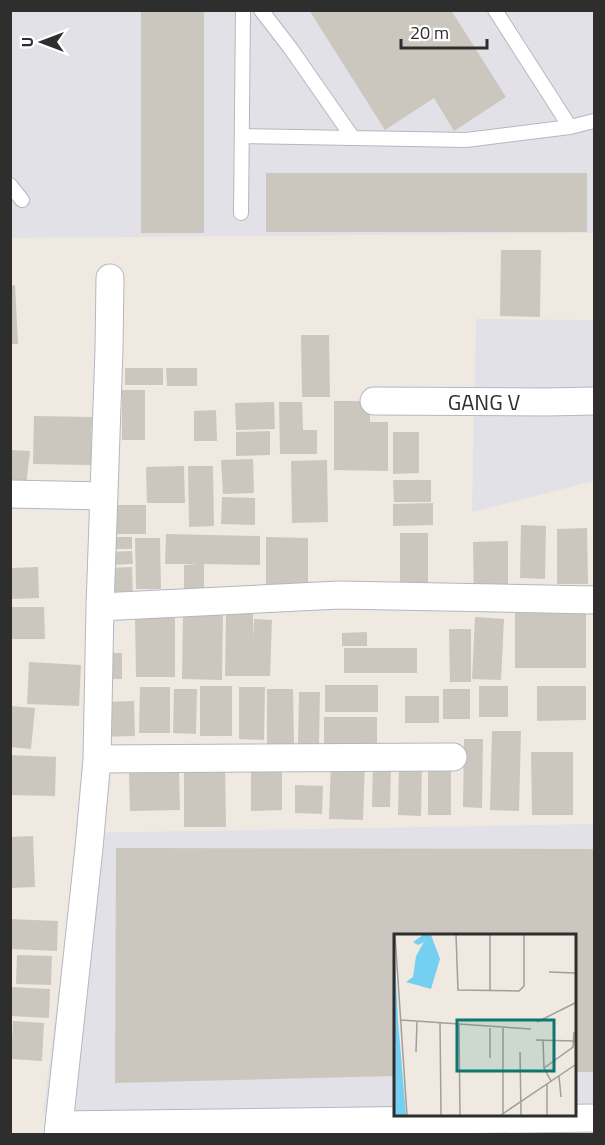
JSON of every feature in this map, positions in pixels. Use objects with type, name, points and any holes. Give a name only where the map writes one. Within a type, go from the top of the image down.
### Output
[{"type":"street","points":[[110,278],[97,759],[59,1130],[594,1118]]},
{"type":"street","name":"GANG V","points":[[374,401],[594,401]]},
{"type":"street","points":[[10,494],[104,496]]},
{"type":"street","points":[[100,607],[339,595],[594,600]]},
{"type":"street","points":[[97,759],[453,757]]},
{"type":"lane","points":[[241,213],[243,10]]},
{"type":"lane","points":[[261,10],[353,138]]},
{"type":"lane","points":[[495,10],[570,128]]},
{"type":"lane","points":[[242,136],[466,140],[570,128],[594,121]]},
{"type":"lane","points":[[10,185],[22,200]]},
{"type":"shaded area","points":[[10,11],[594,11],[594,233],[11,238]]},
{"type":"shaded area","points":[[476,319],[594,320],[594,481],[472,512]]},
{"type":"shaded area","points":[[594,824],[594,1106],[575,1107],[575,934],[394,934],[394,1109],[43,1113],[79,833]]},
{"type":"building","points":[[141,10],[204,10],[204,233],[141,233]]},
{"type":"building","points":[[309,10],[451,10],[506,97],[454,131],[434,98],[385,130]]},
{"type":"building","points":[[266,173],[587,173],[587,232],[266,232]]},
{"type":"building","points":[[501,250],[541,250],[540,317],[500,316]]},
{"type":"building","points":[[15,285],[18,344],[10,344],[10,286]]},
{"type":"building","points":[[301,335],[329,335],[330,397],[302,397]]},
{"type":"building","points":[[125,368],[163,368],[163,385],[125,385]]},
{"type":"building","points":[[166,368],[197,368],[197,386],[167,386]]},
{"type":"building","points":[[122,390],[145,390],[145,440],[122,440]]},
{"type":"building","points":[[334,401],[370,401],[370,422],[388,422],[388,471],[334,470]]},
{"type":"building","points":[[274,402],[275,429],[236,430],[235,403]]},
{"type":"building","points":[[279,402],[302,402],[303,430],[317,430],[317,454],[280,454]]},
{"type":"building","points":[[216,410],[217,441],[194,441],[194,411]]},
{"type":"building","points":[[34,416],[92,417],[91,465],[33,464]]},
{"type":"building","points":[[270,431],[270,455],[236,456],[236,432]]},
{"type":"building","points":[[393,432],[419,432],[419,473],[393,474]]},
{"type":"building","points":[[10,450],[30,451],[26,486],[10,484]]},
{"type":"building","points":[[253,459],[254,493],[223,494],[221,460]]},
{"type":"building","points":[[327,460],[328,522],[292,523],[291,461]]},
{"type":"building","points":[[184,466],[185,503],[147,503],[146,467]]},
{"type":"building","points":[[188,466],[213,466],[214,526],[189,527]]},
{"type":"building","points":[[393,480],[431,480],[431,502],[394,502]]},
{"type":"building","points":[[222,497],[255,498],[255,525],[221,524]]},
{"type":"building","points":[[433,503],[433,525],[393,526],[393,504]]},
{"type":"building","points":[[109,505],[146,505],[146,534],[109,534]]},
{"type":"building","points":[[521,525],[546,526],[545,579],[520,578]]},
{"type":"building","points":[[587,528],[588,584],[557,584],[557,529]]},
{"type":"building","points":[[400,533],[428,533],[428,591],[400,591]]},
{"type":"building","points":[[166,534],[260,536],[260,565],[204,564],[204,591],[184,590],[184,565],[198,564],[165,564]]},
{"type":"building","points":[[109,537],[132,537],[132,549],[109,549]]},
{"type":"building","points":[[266,537],[308,538],[308,586],[266,586]]},
{"type":"building","points":[[135,538],[160,538],[161,589],[136,589]]},
{"type":"building","points":[[508,541],[508,597],[474,597],[473,542]]},
{"type":"building","points":[[132,551],[133,564],[109,565],[109,552]]},
{"type":"building","points":[[38,567],[39,598],[10,599],[10,568]]},
{"type":"building","points":[[132,567],[133,598],[110,599],[109,568]]},
{"type":"building","points":[[10,607],[44,607],[45,639],[10,639]]},
{"type":"building","points":[[586,611],[586,668],[515,668],[515,612]]},
{"type":"building","points":[[183,612],[223,612],[222,680],[182,679]]},
{"type":"building","points":[[226,613],[253,614],[253,639],[254,619],[272,620],[270,676],[225,676]]},
{"type":"building","points":[[135,615],[175,615],[175,677],[136,677]]},
{"type":"building","points":[[475,617],[504,619],[501,680],[472,679]]},
{"type":"building","points":[[449,629],[471,629],[471,682],[450,682]]},
{"type":"building","points":[[367,632],[367,646],[342,646],[342,633]]},
{"type":"building","points":[[344,648],[417,648],[417,673],[344,673]]},
{"type":"building","points":[[101,653],[122,653],[122,679],[101,679]]},
{"type":"building","points":[[29,662],[81,665],[79,706],[27,704]]},
{"type":"building","points":[[325,685],[378,685],[378,712],[325,712]]},
{"type":"building","points":[[200,686],[232,686],[232,736],[200,736]]},
{"type":"building","points":[[479,686],[508,686],[508,717],[479,717]]},
{"type":"building","points":[[537,686],[586,686],[586,720],[537,721]]},
{"type":"building","points":[[140,687],[170,687],[170,733],[139,733]]},
{"type":"building","points":[[239,687],[265,687],[264,740],[239,739]]},
{"type":"building","points":[[174,689],[197,689],[196,734],[173,733]]},
{"type":"building","points":[[267,689],[293,689],[294,744],[267,744]]},
{"type":"building","points":[[443,689],[470,689],[470,719],[443,719]]},
{"type":"building","points":[[299,692],[320,692],[319,744],[298,744]]},
{"type":"building","points":[[405,696],[439,696],[439,723],[405,723]]},
{"type":"building","points":[[134,701],[135,736],[101,737],[100,702]]},
{"type":"building","points":[[10,706],[35,708],[31,749],[10,747]]},
{"type":"building","points":[[324,717],[377,717],[377,744],[324,744]]},
{"type":"building","points":[[492,731],[521,731],[519,811],[490,810]]},
{"type":"building","points":[[464,739],[483,739],[482,808],[463,807]]},
{"type":"building","points":[[531,752],[573,752],[573,815],[532,815]]},
{"type":"building","points":[[10,755],[56,757],[55,796],[10,795]]},
{"type":"building","points":[[331,760],[365,761],[363,820],[329,819]]},
{"type":"building","points":[[373,761],[391,762],[390,807],[372,807]]},
{"type":"building","points":[[399,762],[422,763],[421,816],[398,815]]},
{"type":"building","points":[[184,764],[225,764],[226,827],[184,827]]},
{"type":"building","points":[[428,765],[451,765],[451,815],[428,815]]},
{"type":"building","points":[[251,766],[282,766],[282,810],[251,811]]},
{"type":"building","points":[[179,771],[180,810],[130,811],[129,772]]},
{"type":"building","points":[[295,785],[323,786],[322,814],[295,813]]},
{"type":"building","points":[[33,836],[35,887],[10,888],[10,837]]},
{"type":"building","points":[[116,848],[594,849],[594,1072],[575,1072],[575,934],[394,934],[394,1076],[115,1083]]},
{"type":"building","points":[[10,919],[58,921],[57,951],[10,949]]},
{"type":"building","points":[[17,955],[52,956],[51,985],[16,984]]},
{"type":"building","points":[[10,987],[50,989],[49,1018],[10,1016]]},
{"type":"building","points":[[13,1021],[44,1023],[42,1061],[11,1059]]}]
